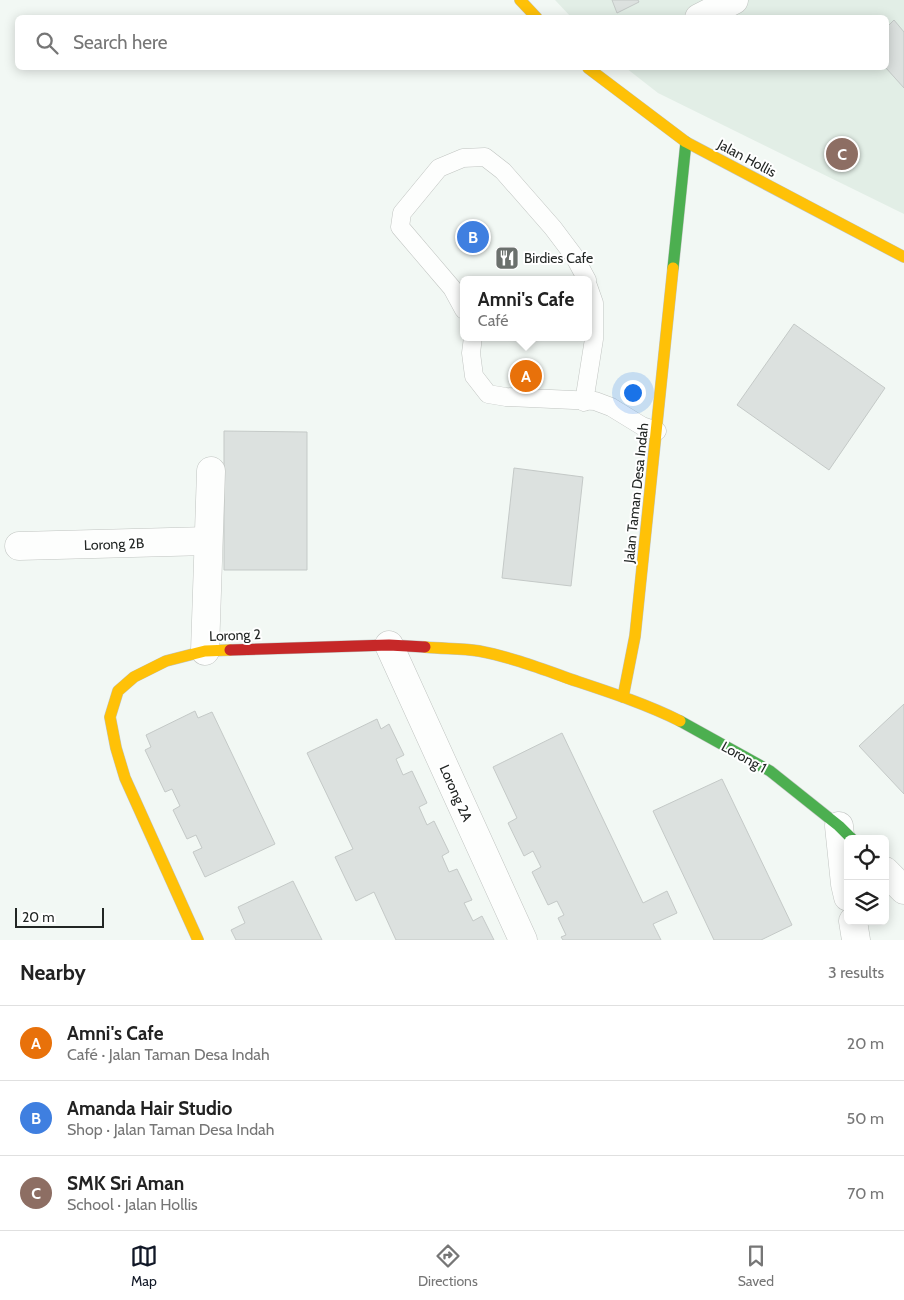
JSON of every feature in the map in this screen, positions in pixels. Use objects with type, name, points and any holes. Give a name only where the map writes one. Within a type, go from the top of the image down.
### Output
[{"type":"street","points":[[520,0],[533,15]]},
{"type":"street","points":[[705,15],[734,0]]},
{"type":"street","name":"Jalan Hollis","points":[[595,70],[686,142],[904,257]]},
{"type":"street","name":"Jalan Taman Desa Indah","points":[[623,697],[635,636],[686,142]]},
{"type":"street","points":[[205,651],[211,471]]},
{"type":"street","name":"Lorong 2B","points":[[19,546],[208,541]]},
{"type":"street","name":"Lorong 2","points":[[198,940],[125,778],[116,748],[110,717],[118,691],[134,677],[166,661],[205,651],[389,645],[477,651],[530,665],[623,697]]},
{"type":"street","name":"Lorong 2A","points":[[389,645],[523,940]]},
{"type":"street","name":"Lorong 1","points":[[623,697],[678,720],[770,771],[845,832]]},
{"type":"street","points":[[845,832],[847,880]]},
{"type":"street","points":[[889,875],[904,890]]},
{"type":"street","points":[[853,925],[856,940]]},
{"type":"lane","points":[[460,303],[452,288],[400,227],[402,213],[439,168],[463,158],[485,157],[504,171],[553,228],[574,256],[584,276]]},
{"type":"lane","points":[[584,402],[594,339],[594,303],[592,297]]},
{"type":"lane","points":[[472,341],[471,353],[474,376],[488,394],[506,397],[595,402],[620,411],[642,426],[657,431]]},
{"type":"shaded area","points":[[555,0],[904,0],[904,214],[658,93],[629,70],[889,70],[889,15],[569,15]]},
{"type":"building","points":[[612,0],[638,0],[639,2],[617,13]]},
{"type":"building","points":[[894,20],[904,32],[904,88],[888,70],[889,25]]},
{"type":"building","points":[[794,324],[885,388],[829,470],[737,405]]},
{"type":"building","points":[[224,431],[307,432],[307,570],[224,570]]},
{"type":"building","points":[[514,468],[583,477],[571,586],[502,578]]},
{"type":"building","points":[[904,704],[904,794],[859,746]]},
{"type":"building","points":[[195,711],[198,718],[212,712],[275,844],[205,877],[193,852],[202,848],[196,835],[187,839],[173,810],[180,806],[172,789],[165,792],[145,750],[151,747],[146,735]]},
{"type":"building","points":[[377,719],[381,729],[389,724],[404,755],[396,759],[403,775],[412,771],[427,803],[419,807],[427,825],[434,821],[449,852],[442,856],[449,872],[457,869],[472,900],[464,903],[473,921],[482,916],[494,940],[396,940],[374,892],[356,901],[335,857],[353,849],[307,753]]},
{"type":"building","points":[[562,733],[643,903],[667,891],[677,913],[653,924],[661,940],[563,940],[561,937],[566,935],[558,918],[564,915],[557,901],[548,905],[532,872],[541,867],[533,851],[524,856],[508,823],[517,818],[493,767]]},
{"type":"building","points":[[722,779],[792,925],[761,940],[714,940],[653,811]]},
{"type":"building","points":[[293,881],[322,940],[236,940],[231,930],[245,923],[238,907]]},
{"type":"traffic: fast","points":[[673,268],[686,142]]},
{"type":"traffic: fast","points":[[680,721],[770,771],[848,835]]},
{"type":"traffic: slow","points":[[520,0],[534,15]]},
{"type":"traffic: slow","points":[[591,70],[686,142],[904,257]]},
{"type":"traffic: slow","points":[[623,697],[635,636],[673,268]]},
{"type":"traffic: slow","points":[[425,647],[466,649],[515,660],[627,699],[680,721]]},
{"type":"traffic: slow","points":[[198,940],[125,778],[116,748],[110,717],[118,691],[134,677],[166,661],[205,651],[230,650]]},
{"type":"traffic: jam","points":[[230,650],[389,645],[425,647]]},
{"type":"place","name":"SMK Sri Aman","points":[[842,154]]},
{"type":"place","name":"Amanda Hair Studio","points":[[473,237]]},
{"type":"place","name":"Birdies Cafe","points":[[507,258]]},
{"type":"place","name":"Amni's Cafe","points":[[526,376]]}]
